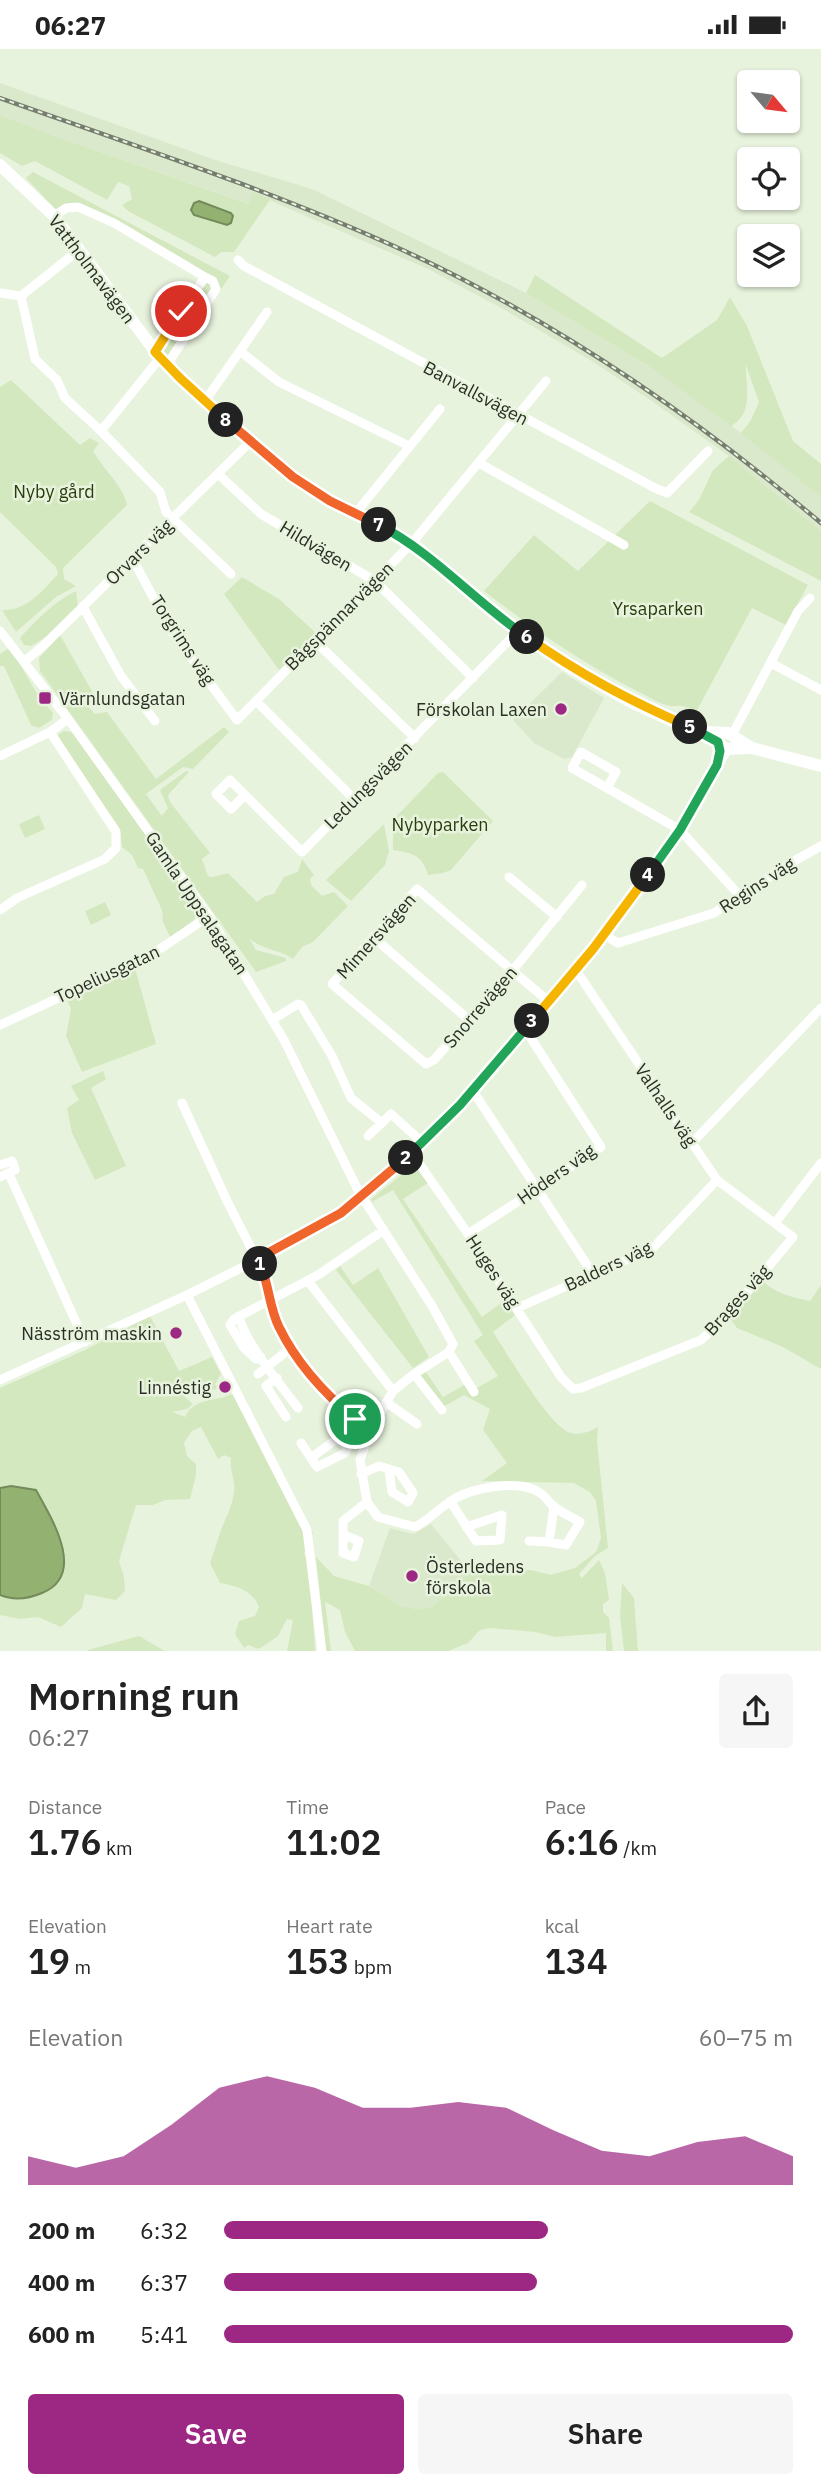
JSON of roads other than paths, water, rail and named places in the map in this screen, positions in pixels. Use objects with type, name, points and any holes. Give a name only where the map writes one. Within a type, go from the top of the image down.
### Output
[{"type":"main road","name":"Vattholmavägen","points":[[0,165],[54,216],[161,358],[205,401],[293,477],[355,514],[412,543],[518,631],[566,665],[623,697],[727,742],[821,766]]},
{"type":"street","points":[[54,216],[66,208],[78,207],[114,223],[213,281],[216,289],[102,431]]},
{"type":"street","points":[[0,293],[21,296],[79,250]]},
{"type":"street","name":"Banvallsvägen","points":[[238,260],[244,267],[306,301],[671,493],[708,451]]},
{"type":"street","points":[[161,358],[205,277]]},
{"type":"street","points":[[21,296],[35,359],[57,380],[65,398],[102,431],[160,492],[166,512],[172,519],[231,574]]},
{"type":"street","points":[[205,401],[267,312]]},
{"type":"street","points":[[241,352],[279,382],[409,446]]},
{"type":"street","name":"Bågspännarvägen","points":[[237,720],[412,543],[546,381]]},
{"type":"street","points":[[355,514],[440,409]]},
{"type":"street","name":"Orvars väg","points":[[25,661],[251,441]]},
{"type":"street","points":[[480,463],[624,545]]},
{"type":"street","name":"Hildvägen","points":[[218,474],[261,514],[375,581],[472,678]]},
{"type":"street","name":"Torgrims väg","points":[[132,558],[172,630],[237,720]]},
{"type":"street","points":[[0,1380],[187,1295],[307,1234],[341,1213],[423,1143],[473,1091],[623,911],[680,830],[798,611],[810,598]]},
{"type":"street","points":[[83,607],[121,676],[155,721]]},
{"type":"street","name":"Gamla Uppsalagatan","points":[[0,631],[68,719],[209,916],[307,1083],[335,1146],[362,1196],[453,1344],[449,1352]]},
{"type":"street","name":"Ledungsvägen","points":[[245,795],[302,852],[518,631]]},
{"type":"street","points":[[314,640],[415,738]]},
{"type":"street","points":[[771,663],[821,689]]},
{"type":"street","points":[[256,701],[354,799]]},
{"type":"street","points":[[0,756],[50,732],[68,719]]},
{"type":"street","points":[[0,910],[16,898],[105,859],[116,848],[116,832],[50,732]]},
{"type":"street","points":[[607,788],[616,772],[581,752],[572,768],[680,830],[740,896]]},
{"type":"street","name":"Regins väg","points":[[611,939],[618,943],[714,913],[821,846]]},
{"type":"street","points":[[509,877],[556,917]]},
{"type":"street","name":"Snorrevägen","points":[[332,984],[426,1064],[433,1060],[513,970],[582,885]]},
{"type":"street","name":"Mimersvägen","points":[[332,984],[417,889],[548,1001]]},
{"type":"street","name":"Topeliusgatan","points":[[0,1025],[151,955],[209,916]]},
{"type":"street","points":[[373,937],[469,1020]]},
{"type":"street","name":"Valhalls väg","points":[[575,969],[718,1181],[775,1223]]},
{"type":"street","points":[[272,1020],[298,1004],[301,1005],[332,1056],[351,1098],[382,1123]]},
{"type":"street","points":[[691,1144],[821,1008]]},
{"type":"street","name":"Höders väg","points":[[468,1234],[601,1147],[525,1029]]},
{"type":"street","points":[[473,1091],[593,1274]]},
{"type":"street","points":[[182,1103],[266,1277],[269,1301],[279,1328],[323,1390],[370,1430]]},
{"type":"street","points":[[368,1136],[391,1114],[423,1143]]},
{"type":"street","name":"Huges väg","points":[[412,1153],[561,1377],[573,1389]]},
{"type":"street","points":[[0,1165],[12,1161],[15,1170],[4,1175],[85,1342]]},
{"type":"street","points":[[775,1223],[821,1163]]},
{"type":"street","name":"Balders väg","points":[[517,1308],[653,1248],[718,1181]]},
{"type":"street","name":"Brages väg","points":[[573,1389],[701,1340],[728,1315],[793,1237],[775,1223]]},
{"type":"street","points":[[298,1408],[261,1357],[256,1359],[230,1325],[239,1316],[308,1281],[384,1230]]},
{"type":"street","points":[[308,1281],[393,1391]]},
{"type":"street","points":[[187,1295],[307,1530],[322,1651]]},
{"type":"street","points":[[258,1374],[292,1347]]},
{"type":"street","points":[[474,1392],[449,1352],[393,1391],[370,1430],[360,1460],[367,1502],[379,1517],[415,1527],[429,1520],[450,1501],[470,1491],[495,1486],[517,1487],[539,1492],[554,1507],[580,1522],[566,1545],[529,1541]]},
{"type":"street","points":[[414,1374],[442,1410]]},
{"type":"street","points":[[277,1378],[266,1387],[286,1417]]},
{"type":"street","points":[[386,1402],[416,1424]]},
{"type":"street","points":[[311,1458],[338,1438],[355,1419]]},
{"type":"street","points":[[301,1443],[317,1467],[345,1453],[348,1447],[338,1438]]},
{"type":"street","points":[[361,1474],[379,1466],[389,1469]]},
{"type":"street","points":[[450,1501],[466,1527]]},
{"type":"street","points":[[344,1535],[343,1521],[367,1502]]},
{"type":"street","points":[[550,1542],[554,1507]]},
{"type":"railway","points":[[0,98],[200,168],[298,206],[453,274],[509,304],[618,370],[722,444],[821,523]]},
{"type":"place","name":"Värnlundsgatan","points":[[45,698]]},
{"type":"place","name":"Förskolan Laxen","points":[[561,709]]},
{"type":"place","name":"Näsström maskin","points":[[176,1333]]},
{"type":"place","name":"Linnéstig","points":[[225,1387]]},
{"type":"place","name":"Österledens förskola","points":[[412,1576]]},
{"type":"park label","name":"Nyby gård","points":[[54,491]]},
{"type":"park label","name":"Yrsaparken","points":[[658,608]]},
{"type":"park label","name":"Nybyparken","points":[[440,824]]}]
